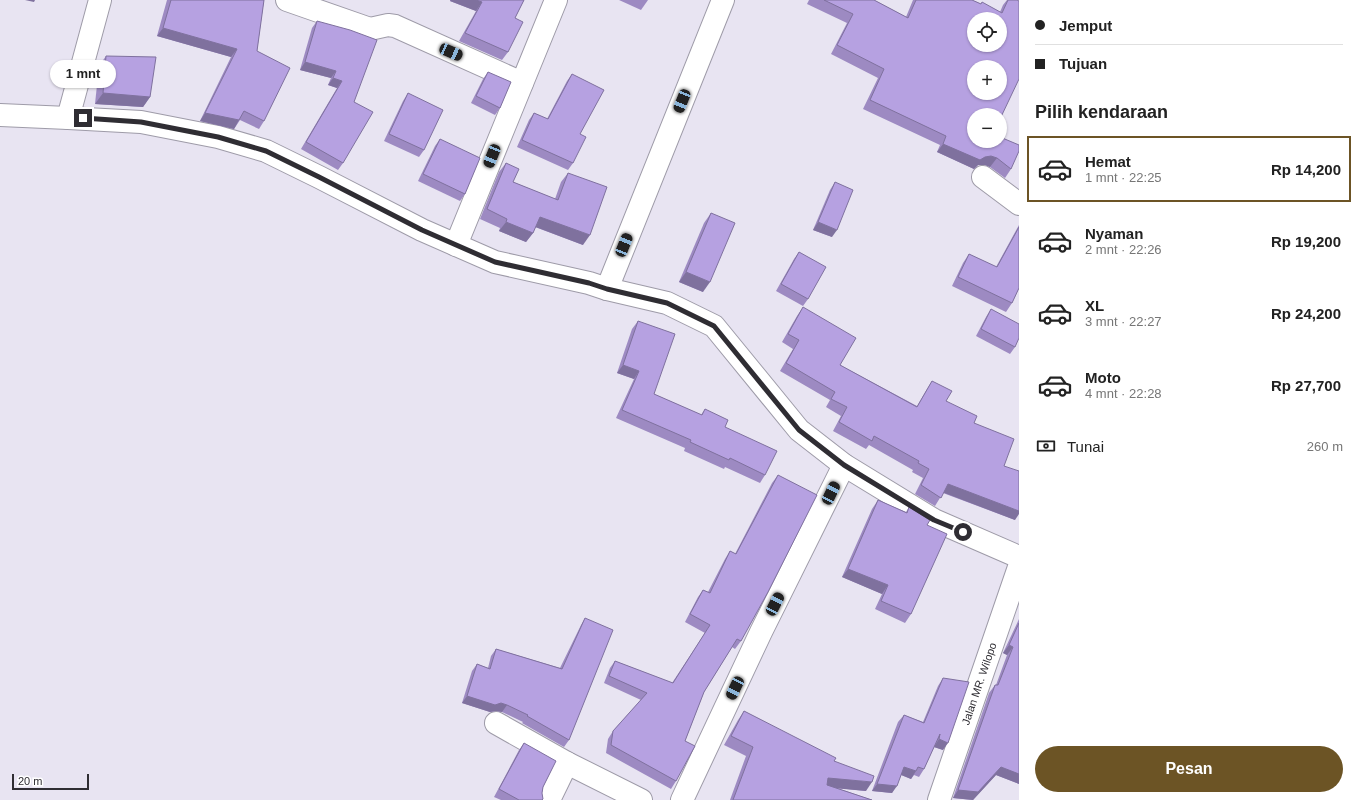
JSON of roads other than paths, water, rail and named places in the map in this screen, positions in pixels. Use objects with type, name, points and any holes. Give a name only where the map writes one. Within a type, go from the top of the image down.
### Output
[{"type":"street","points":[[68,118],[100,0]]},
{"type":"street","points":[[287,0],[370,29],[388,25],[395,26],[522,83]]},
{"type":"street","points":[[456,245],[556,0]]},
{"type":"street","points":[[607,289],[723,0]]},
{"type":"street","points":[[0,115],[141,122],[218,137],[266,151],[422,230],[495,262],[589,283],[607,289],[667,303],[714,326],[799,430],[844,465],[934,520],[1019,558]]},
{"type":"street","points":[[983,177],[1019,204]]},
{"type":"street","points":[[682,800],[761,632],[844,465]]},
{"type":"street","name":"Jalan MR. Wilopo","points":[[939,800],[1019,568]]},
{"type":"street","points":[[496,723],[567,763],[641,800]]},
{"type":"street","points":[[549,800],[567,763]]}]
